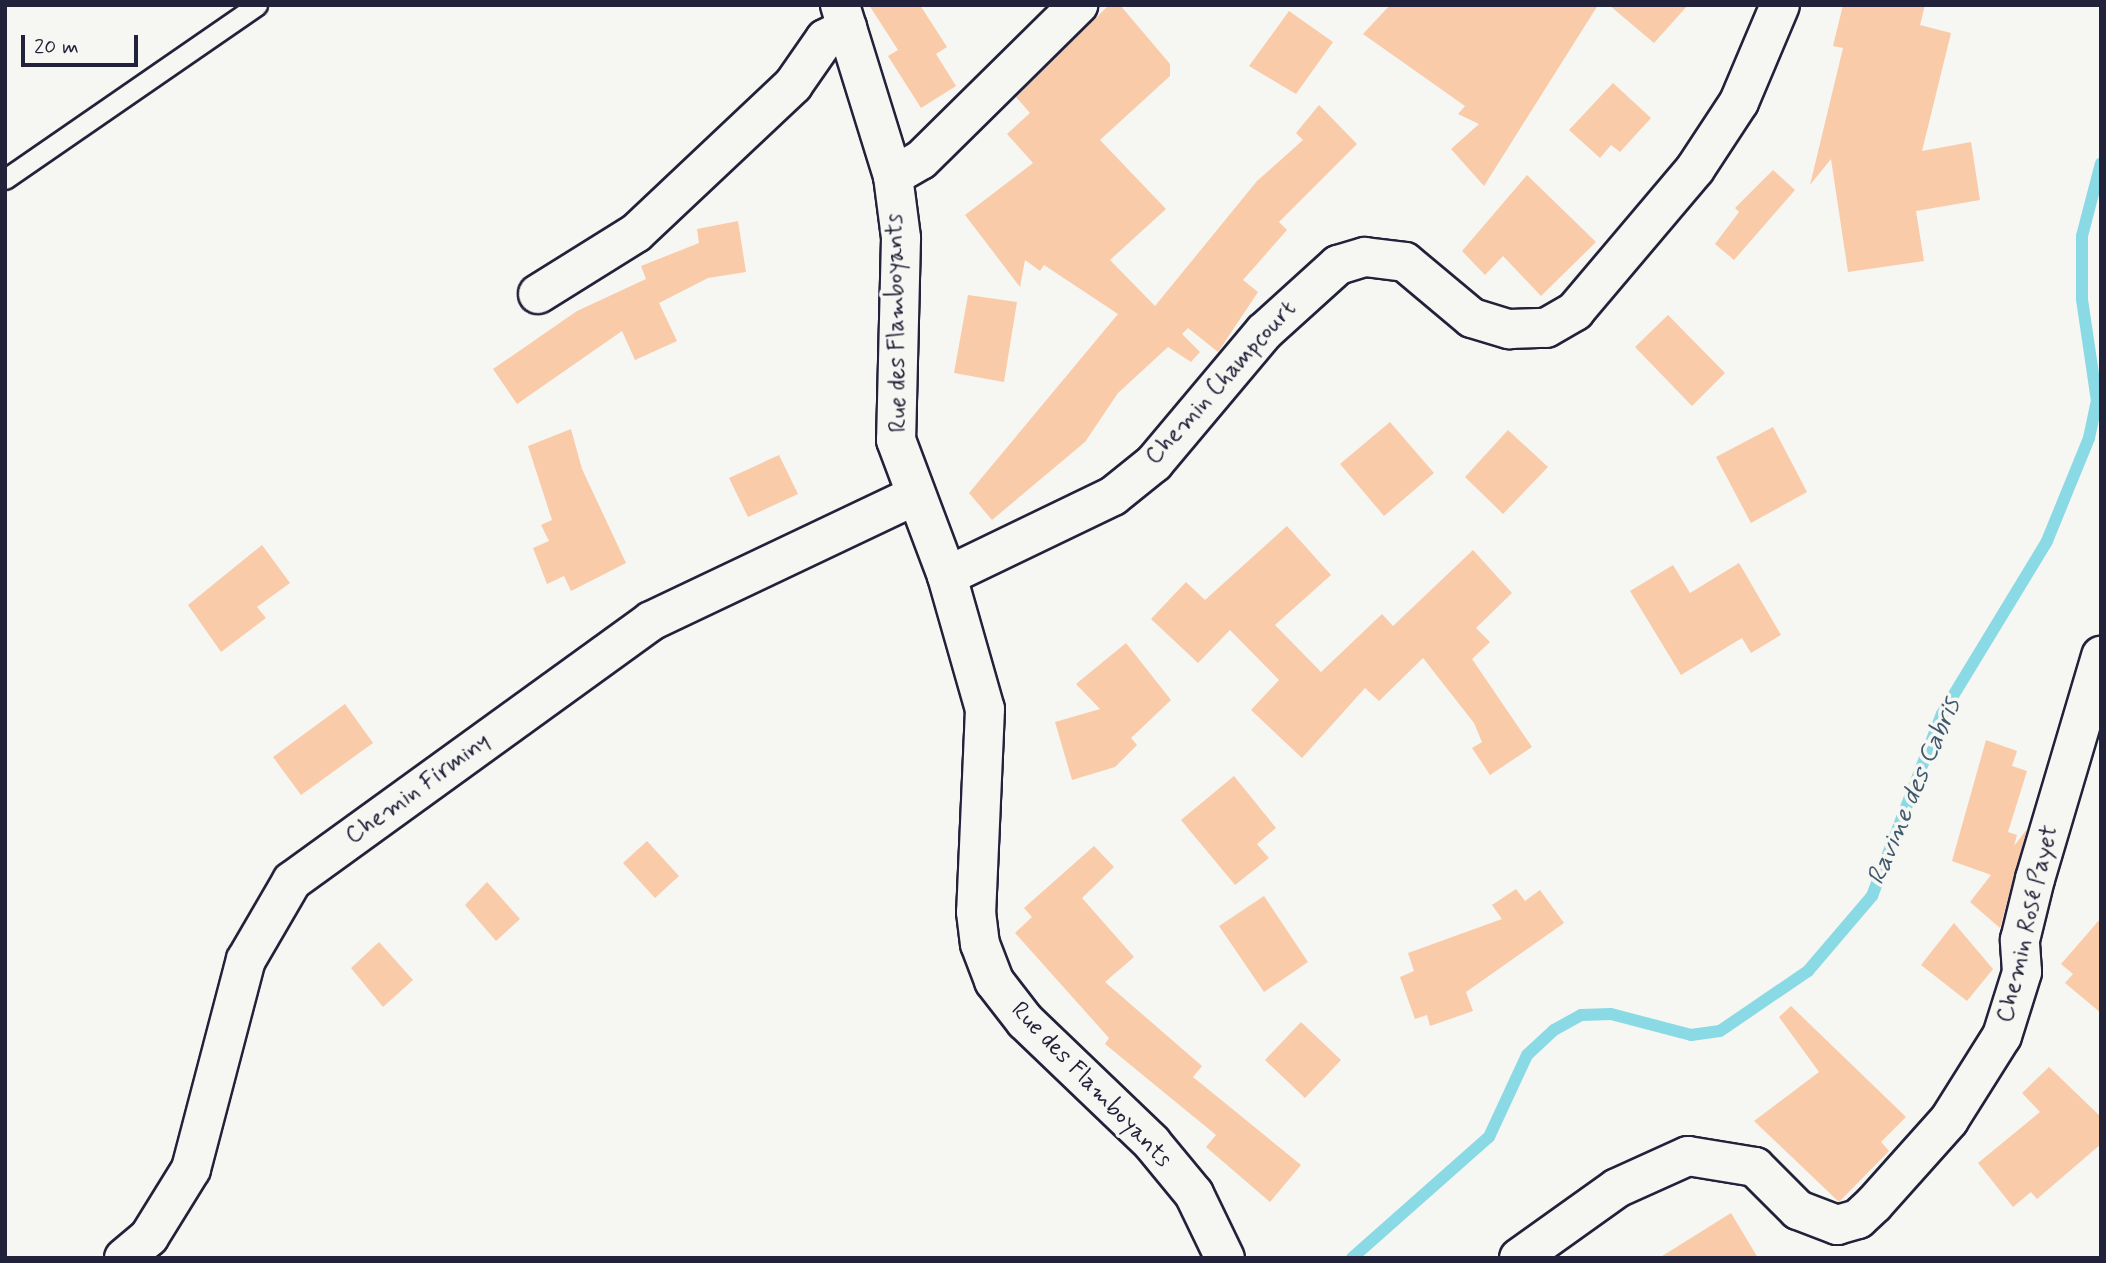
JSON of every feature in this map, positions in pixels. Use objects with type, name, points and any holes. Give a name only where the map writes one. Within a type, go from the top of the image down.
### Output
[{"type":"street","points":[[893,176],[921,160],[1078,5]]},
{"type":"street","name":"Chemin Champcourt","points":[[947,576],[1113,496],[1154,463],[1264,332],[1338,265],[1364,257],[1405,262],[1472,318],[1509,329],[1546,328],[1574,312],[1695,169],[1739,102],[1780,5]]},
{"type":"street","points":[[538,294],[636,233],[793,85],[844,17]]},
{"type":"street","name":"Rue des Flamboyants","points":[[844,17],[893,176],[901,238],[896,440],[912,497],[947,576],[985,709],[975,912],[994,981],[1025,1021],[1152,1143],[1194,1194],[1225,1258]]},
{"type":"street","name":"Chemin Firminy","points":[[124,1258],[149,1237],[191,1170],[246,960],[292,881],[651,621],[912,497]]},
{"type":"street","name":"Chemin Rosé Payet","points":[[1519,1258],[1616,1188],[1688,1156],[1755,1167],[1798,1209],[1837,1225],[1858,1219],[1874,1204],[1949,1120],[2002,1036],[2022,972],[2020,940],[2035,879],[2101,656]]},
{"type":"lane","points":[[5,179],[257,5]]},
{"type":"building","points":[[869,5],[920,5],[947,47],[936,54],[956,86],[921,108],[888,56],[898,50]]},
{"type":"building","points":[[1109,5],[1120,5],[1170,64],[1170,76],[1100,140],[1166,209],[1110,260],[1155,306],[1257,181],[1303,140],[1296,133],[1319,105],[1357,144],[1279,222],[1287,230],[1243,280],[1258,292],[1218,352],[1188,328],[1182,334],[1200,352],[1191,362],[1168,347],[1118,393],[1085,442],[992,520],[969,493],[1118,314],[1044,265],[1040,271],[1025,260],[1020,287],[965,215],[1033,163],[1007,134],[1030,113],[1016,97]]},
{"type":"building","points":[[1390,5],[1598,5],[1484,186],[1451,149],[1479,124],[1458,114],[1465,106],[1363,34]]},
{"type":"building","points":[[1609,5],[1688,5],[1654,43]]},
{"type":"building","points":[[1843,5],[1925,5],[1920,25],[1951,33],[1922,151],[1971,142],[1980,200],[1916,211],[1924,261],[1848,272],[1831,159],[1810,185],[1843,48],[1833,46]]},
{"type":"building","points":[[1289,11],[1333,42],[1296,94],[1249,66]]},
{"type":"building","points":[[1613,83],[1651,118],[1620,152],[1611,145],[1600,158],[1569,130]]},
{"type":"building","points":[[1773,170],[1795,190],[1734,260],[1715,244],[1739,212],[1735,208]]},
{"type":"building","points":[[1527,175],[1596,242],[1541,296],[1503,256],[1485,275],[1462,251]]},
{"type":"building","points":[[738,221],[746,272],[708,278],[659,303],[677,341],[635,360],[622,331],[517,404],[493,369],[577,311],[646,279],[641,266],[699,243],[697,229]]},
{"type":"building","points":[[968,295],[1017,302],[1004,382],[954,373]]},
{"type":"building","points":[[1668,315],[1725,373],[1692,406],[1635,347]]},
{"type":"building","points":[[1390,422],[1434,473],[1384,516],[1340,464]]},
{"type":"building","points":[[1773,427],[1807,492],[1751,523],[1716,457]]},
{"type":"building","points":[[571,429],[582,469],[626,563],[571,591],[564,576],[547,584],[533,548],[549,541],[541,525],[552,520],[528,446]]},
{"type":"building","points":[[1508,430],[1548,467],[1503,514],[1465,477]]},
{"type":"building","points":[[779,455],[798,494],[748,517],[729,478]]},
{"type":"building","points":[[1287,526],[1331,575],[1275,625],[1321,672],[1382,614],[1393,626],[1473,550],[1512,593],[1476,628],[1490,642],[1472,659],[1532,747],[1490,775],[1472,748],[1482,742],[1474,723],[1423,658],[1379,701],[1365,688],[1302,758],[1251,710],[1279,680],[1230,630],[1198,663],[1151,619],[1186,582],[1205,600]]},
{"type":"building","points":[[262,545],[290,583],[257,607],[266,618],[221,652],[188,605]]},
{"type":"building","points":[[1739,563],[1781,635],[1751,653],[1742,638],[1681,675],[1630,591],[1673,565],[1690,593]]},
{"type":"building","points":[[1126,643],[1171,700],[1131,738],[1137,745],[1115,767],[1072,780],[1055,722],[1100,709],[1076,684]]},
{"type":"building","points":[[345,704],[373,743],[301,795],[273,757]]},
{"type":"building","points":[[1986,740],[2017,751],[2012,766],[2027,771],[2008,832],[2017,835],[2014,846],[2027,829],[2000,928],[1970,902],[1991,875],[1952,861]]},
{"type":"building","points":[[1234,776],[1276,828],[1257,844],[1269,858],[1235,885],[1181,820]]},
{"type":"building","points":[[647,841],[679,876],[655,898],[623,863]]},
{"type":"building","points":[[1094,846],[1114,867],[1082,898],[1134,957],[1105,982],[1202,1066],[1193,1077],[1301,1165],[1270,1202],[1206,1147],[1216,1135],[1105,1044],[1109,1038],[1015,933],[1032,917],[1024,908]]},
{"type":"building","points":[[487,882],[520,919],[496,941],[465,905]]},
{"type":"building","points":[[1516,889],[1525,901],[1540,890],[1564,923],[1466,992],[1473,1011],[1430,1026],[1427,1015],[1415,1019],[1400,977],[1414,971],[1408,953],[1502,919],[1492,905]]},
{"type":"building","points":[[1264,896],[1308,962],[1264,992],[1219,926]]},
{"type":"building","points":[[2101,918],[2101,1013],[2065,983],[2073,974],[2061,964]]},
{"type":"building","points":[[1954,923],[1993,969],[1967,1001],[1921,965]]},
{"type":"building","points":[[379,942],[413,980],[383,1007],[351,968]]},
{"type":"building","points":[[1791,1006],[1906,1117],[1881,1142],[1889,1151],[1839,1202],[1754,1121],[1819,1072],[1779,1017]]},
{"type":"building","points":[[1301,1022],[1341,1060],[1305,1098],[1265,1060]]},
{"type":"building","points":[[2049,1067],[2101,1117],[2101,1144],[2037,1199],[2031,1192],[2013,1207],[1978,1163],[2040,1112],[2022,1093]]},
{"type":"building","points":[[1731,1213],[1758,1258],[1659,1258]]},
{"type":"waterway","name":"Ravine des Cabris","points":[[1352,1258],[1489,1137],[1527,1055],[1554,1030],[1581,1015],[1611,1014],[1691,1035],[1720,1031],[1808,971],[1872,896],[1942,714],[2047,541],[2089,438],[2097,401],[2082,299],[2082,236],[2101,163]]}]
